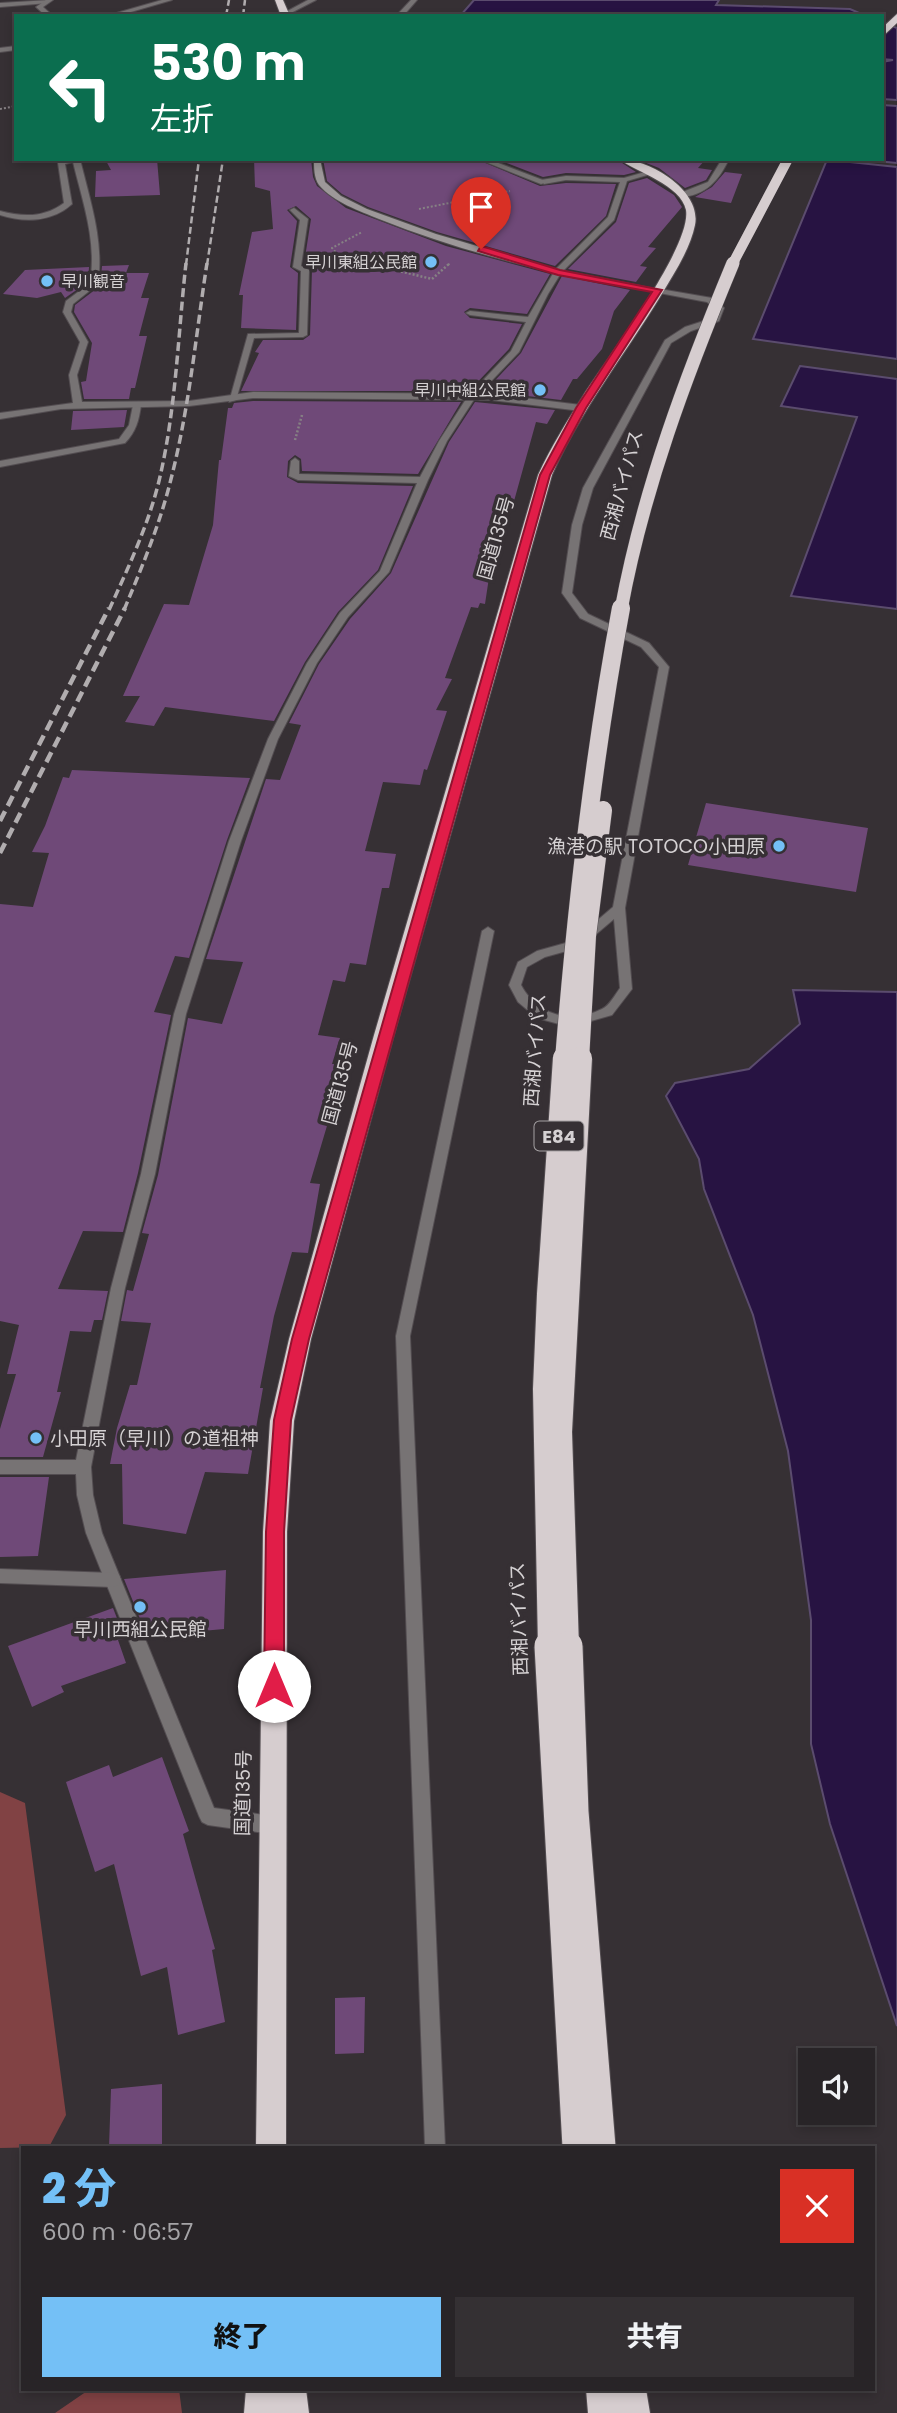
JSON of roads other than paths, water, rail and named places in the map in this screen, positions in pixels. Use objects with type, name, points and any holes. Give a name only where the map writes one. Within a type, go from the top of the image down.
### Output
[{"type":"highway","points":[[884,21],[897,6]]},
{"type":"highway","points":[[884,32],[897,17]]},
{"type":"highway","points":[[631,161],[652,172],[683,195]]},
{"type":"highway","name":"西湘バイパス","points":[[577,2146],[554,1779],[544,1433],[547,1312],[573,921],[605,692],[632,564],[662,445],[715,299],[758,209],[787,161]]},
{"type":"highway","name":"西湘バイパス","points":[[601,2146],[574,1812],[561,1432],[587,936],[617,703],[644,566],[673,446],[725,306],[767,215],[797,161]]},
{"type":"highway","name":"国道135号","points":[[273,2146],[275,1532],[282,1420],[300,1339],[381,1048],[542,486],[552,459],[581,408],[657,290],[692,223],[691,208],[683,195]]},
{"type":"highway","points":[[261,2413],[262,2391]]},
{"type":"highway","points":[[290,2391],[292,2413]]},
{"type":"highway","points":[[602,2391],[605,2413]]},
{"type":"highway","points":[[630,2391],[633,2413]]},
{"type":"main road","points":[[317,161],[319,179],[324,186],[353,205],[386,219],[558,272],[657,290]]},
{"type":"street","points":[[116,14],[169,0]]},
{"type":"street","points":[[287,14],[313,0]]},
{"type":"street","points":[[401,14],[415,0]]},
{"type":"street","points":[[0,5],[49,1]]},
{"type":"street","points":[[48,14],[39,7],[49,1]]},
{"type":"street","points":[[0,213],[30,218],[44,217],[61,210],[68,204],[61,163],[68,161]]},
{"type":"street","points":[[76,161],[92,216],[97,271],[94,284],[69,303],[67,312],[84,342],[73,375],[78,405]]},
{"type":"street","points":[[486,161],[544,182],[566,178],[624,180],[652,172]]},
{"type":"street","points":[[683,195],[708,188],[725,161]]},
{"type":"street","points":[[272,1825],[208,1816],[94,1533],[85,1495],[83,1467],[118,1288],[148,1174],[180,1014],[235,841],[273,739],[312,663],[344,615],[384,572],[423,480],[472,396],[515,352],[558,272],[611,218],[624,180]]},
{"type":"street","points":[[232,400],[251,337],[303,335],[305,270],[297,267],[304,219],[294,210]]},
{"type":"street","points":[[619,908],[577,944],[541,954],[522,965],[515,985],[522,999],[541,1015],[570,1023],[608,1012],[626,989],[619,908],[664,667],[645,645],[584,616],[567,593],[577,525],[588,488],[668,342],[688,329],[716,319],[720,308],[709,300],[657,290]]},
{"type":"street","points":[[470,313],[532,320]]},
{"type":"street","points":[[0,416],[78,405],[224,402],[253,395],[472,396],[581,408]]},
{"type":"street","points":[[0,464],[122,441],[134,426],[137,405]]},
{"type":"street","points":[[295,461],[294,476],[298,478],[423,480]]},
{"type":"street","points":[[435,2146],[403,1336],[488,931]]},
{"type":"street","points":[[0,1467],[83,1467]]},
{"type":"street","points":[[0,1576],[113,1580]]},
{"type":"railway","points":[[226,14],[229,0]]},
{"type":"railway","points":[[243,14],[245,0]]},
{"type":"railway","points":[[186,265],[199,161]]},
{"type":"railway","points":[[207,265],[223,161]]},
{"type":"railway","points":[[109,610],[143,531],[165,454],[186,263]]},
{"type":"railway","points":[[124,610],[167,496],[187,399],[207,263]]},
{"type":"railway","points":[[0,821],[109,608]]},
{"type":"railway","points":[[0,853],[124,610]]},
{"type":"place","name":"早川東組公民館","points":[[431,262]]},
{"type":"place","name":"早川観音","points":[[47,281]]},
{"type":"place","name":"早川中組公民館","points":[[540,390]]},
{"type":"place","name":"漁港の駅 TOTOCO小田原","points":[[779,846]]},
{"type":"place","name":"小田原（早川）の道祖神","points":[[36,1438]]},
{"type":"place","name":"早川西組公民館","points":[[140,1607]]}]
